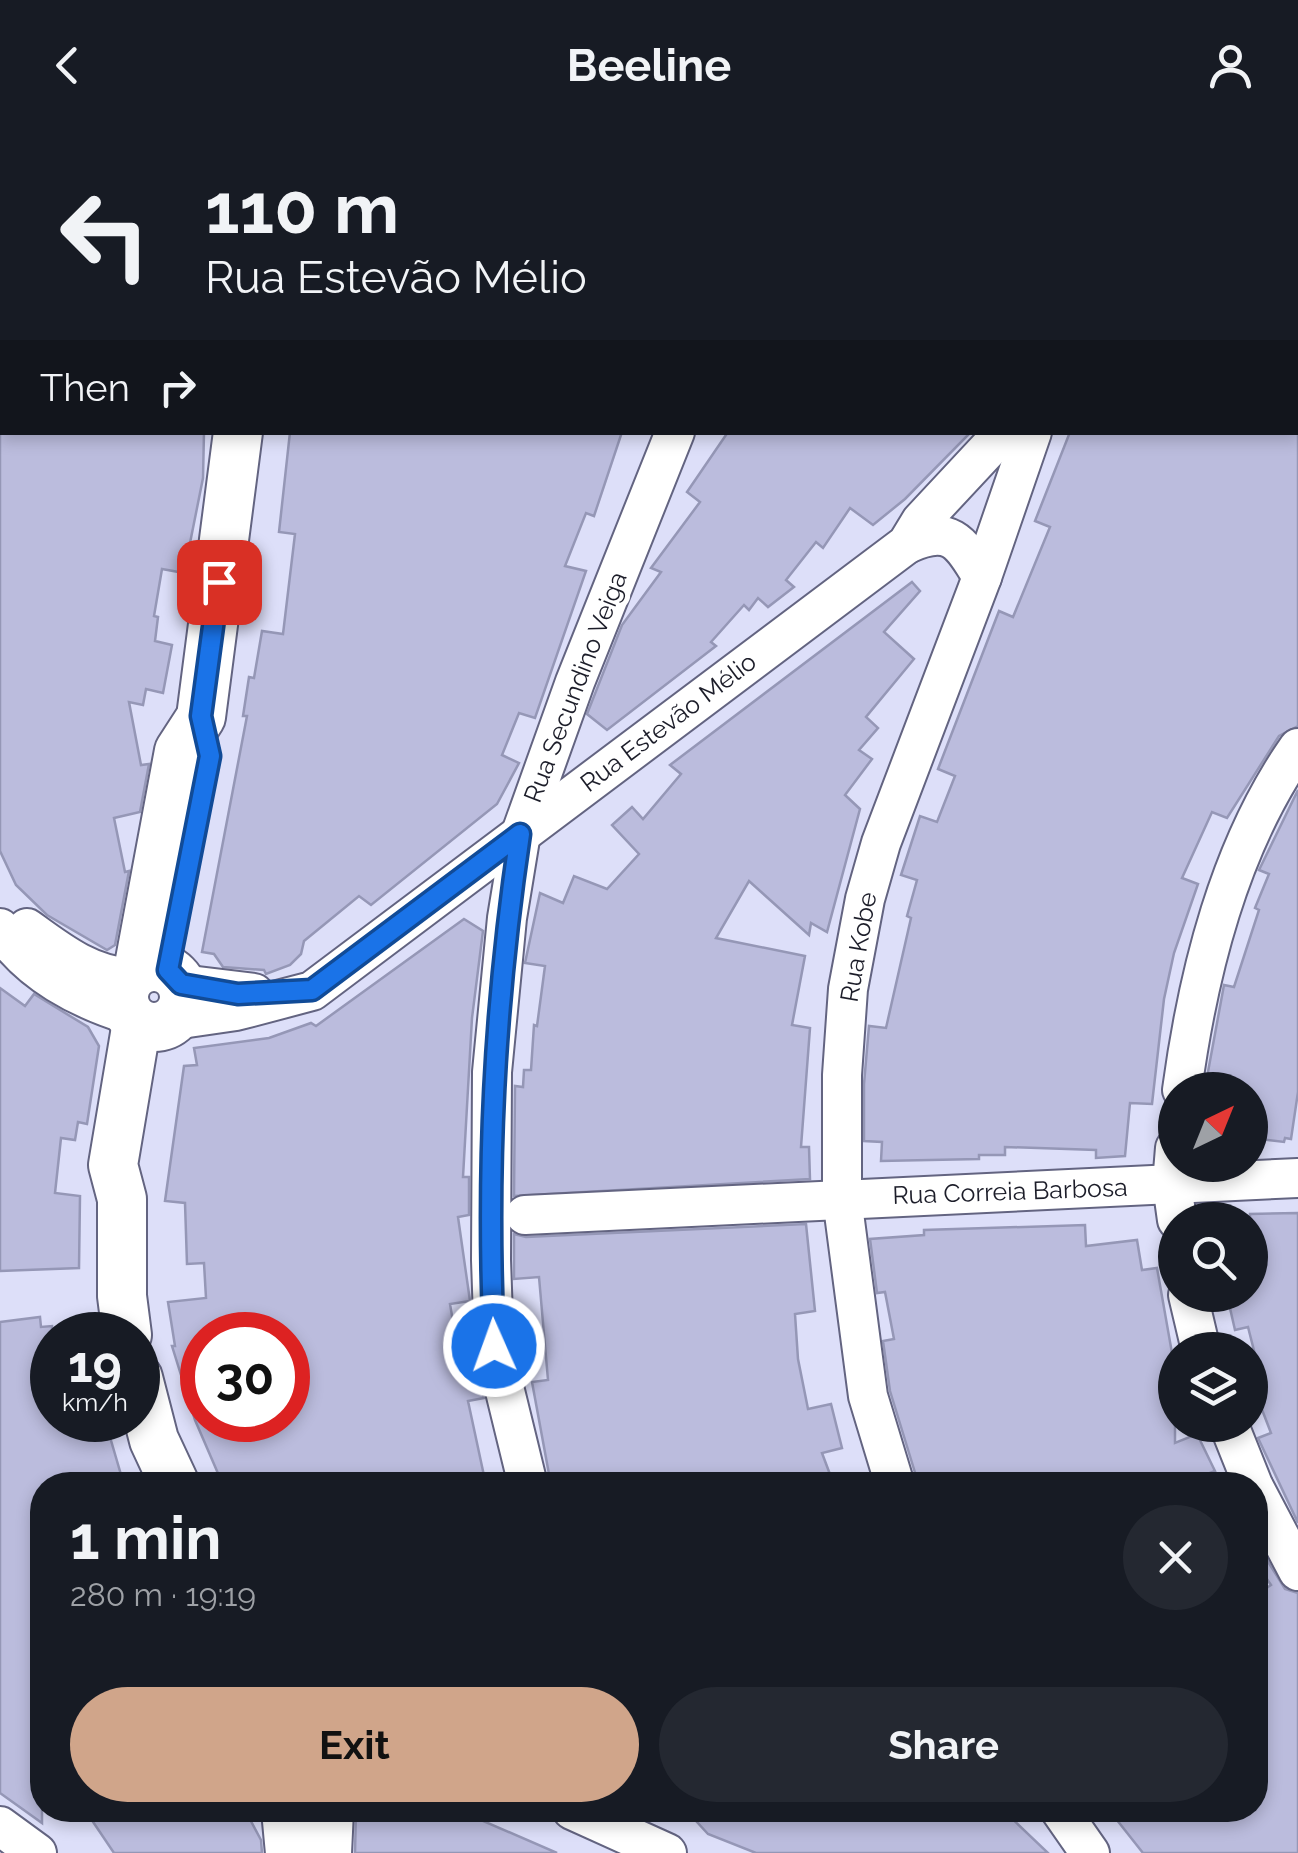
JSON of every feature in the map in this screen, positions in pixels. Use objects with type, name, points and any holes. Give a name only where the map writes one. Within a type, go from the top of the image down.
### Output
[{"type":"street","points":[[124,1312],[122,1199],[113,1164],[210,756],[201,716],[238,435]]},
{"type":"street","name":"Rua Secundino Veiga","points":[[525,1472],[494,1346],[490,1242],[492,1072],[520,834],[575,682],[674,435]]},
{"type":"street","name":"Rua Estevão Mélio","points":[[0,928],[8,941],[40,970],[72,992],[153,998],[236,1011],[312,990],[906,544],[921,521],[1001,435]]},
{"type":"street","name":"Rua Kobe","points":[[891,1472],[868,1396],[842,1198],[842,1074],[848,989],[865,899],[912,755],[982,577],[1031,435]]},
{"type":"street","points":[[969,472],[1010,496]]},
{"type":"street","points":[[906,544],[930,534],[942,534],[967,551],[982,577]]},
{"type":"street","points":[[1185,1072],[1196,994],[1218,922],[1256,823],[1298,748]]},
{"type":"street","name":"Rua Estevão Mélio","points":[[0,912],[78,964],[153,998]]},
{"type":"street","name":"Rua Correia Barbosa","points":[[524,1215],[1298,1178]]},
{"type":"street","points":[[155,1442],[169,1472]]},
{"type":"street","points":[[1236,1442],[1248,1472]]},
{"type":"street","points":[[1268,1514],[1298,1571]]},
{"type":"street","points":[[287,1822],[290,1853]]},
{"type":"street","points":[[327,1853],[328,1822]]},
{"type":"street","points":[[599,1822],[661,1850]]},
{"type":"street","points":[[646,1822],[661,1850]]},
{"type":"street","points":[[1068,1822],[1090,1853]]},
{"type":"street","points":[[0,1826],[37,1853]]},
{"type":"building","points":[[0,435],[204,435],[203,478],[184,573],[162,569],[154,616],[158,617],[155,641],[172,645],[163,693],[146,689],[143,705],[129,702],[141,765],[149,764],[140,812],[114,818],[125,872],[129,871],[115,945],[107,950],[47,915],[16,885],[0,851]]},
{"type":"building","points":[[290,435],[621,435],[594,516],[586,513],[565,566],[586,571],[535,718],[519,713],[502,755],[519,763],[497,804],[371,905],[359,896],[304,941],[301,954],[290,965],[266,974],[264,970],[223,967],[214,954],[202,952],[247,716],[243,716],[249,677],[254,678],[262,631],[283,634],[295,534],[279,532]]},
{"type":"building","points":[[726,435],[968,435],[905,499],[873,525],[850,508],[823,548],[816,542],[786,580],[794,587],[768,607],[758,598],[749,610],[744,605],[711,642],[716,646],[607,730],[587,714],[622,625],[661,572],[651,568],[700,502],[687,492]]},
{"type":"building","points":[[1069,435],[1298,435],[1298,726],[1279,736],[1227,818],[1212,812],[1182,878],[1198,884],[1174,953],[1164,999],[1152,1104],[1130,1103],[1125,1156],[1096,1158],[1096,1150],[1005,1147],[1005,1155],[979,1155],[979,1159],[881,1161],[882,1142],[864,1141],[864,1084],[869,1026],[886,1028],[911,918],[907,916],[917,880],[901,875],[920,816],[937,822],[955,776],[938,769],[999,611],[1013,617],[1050,527],[1035,521]]},
{"type":"building","points":[[912,582],[920,591],[884,632],[914,659],[866,717],[878,728],[859,750],[872,759],[845,795],[860,809],[827,932],[811,923],[809,935],[749,881],[716,938],[805,956],[792,1025],[810,1028],[801,1147],[809,1147],[810,1179],[514,1196],[515,1086],[523,1087],[524,1070],[531,1070],[534,1025],[537,1026],[545,966],[525,963],[540,893],[563,903],[574,876],[607,889],[639,854],[612,825],[632,807],[643,819],[681,774],[670,765]]},
{"type":"building","points":[[1298,790],[1298,1092],[1291,1139],[1285,1138],[1284,1142],[1268,1140],[1268,1072],[1208,1072],[1224,985],[1234,987],[1259,910],[1255,908],[1269,874],[1259,870]]},
{"type":"building","points":[[464,919],[483,931],[472,1018],[463,1177],[469,1177],[469,1215],[458,1217],[470,1301],[450,1304],[459,1357],[474,1357],[484,1398],[468,1401],[483,1472],[217,1472],[204,1442],[310,1442],[310,1312],[180,1312],[180,1372],[172,1346],[168,1302],[206,1298],[204,1263],[187,1264],[185,1203],[165,1201],[184,1066],[197,1065],[194,1048],[269,1038],[311,1023],[316,1026]]},
{"type":"building","points":[[0,988],[25,1006],[34,994],[88,1027],[99,1046],[87,1124],[78,1122],[75,1140],[61,1138],[55,1193],[80,1196],[79,1268],[0,1271]]},
{"type":"building","points":[[1298,1213],[1298,1523],[1260,1442],[1268,1442],[1271,1433],[1268,1332],[1249,1332],[1248,1327],[1235,1330],[1231,1312],[1268,1312],[1268,1214]]},
{"type":"building","points":[[806,1224],[815,1311],[795,1314],[798,1359],[808,1409],[831,1404],[842,1448],[822,1453],[829,1472],[549,1472],[532,1382],[548,1380],[539,1277],[514,1279],[514,1234],[526,1237]]},
{"type":"building","points":[[1085,1225],[1086,1246],[1137,1240],[1142,1270],[1157,1268],[1158,1312],[1165,1312],[1168,1332],[1158,1332],[1158,1442],[1201,1442],[1215,1471],[915,1472],[890,1391],[883,1341],[894,1339],[885,1292],[877,1293],[870,1239],[924,1235],[924,1230]]},
{"type":"building","points":[[30,1318],[30,1442],[111,1442],[120,1472],[30,1472],[30,1814],[0,1793],[0,1322]]},
{"type":"building","points":[[1268,1562],[1285,1589],[1298,1593],[1298,1853],[1143,1853],[1118,1822],[1268,1822]]},
{"type":"building","points":[[93,1822],[251,1822],[261,1840],[262,1853],[114,1853]]},
{"type":"building","points":[[356,1822],[486,1822],[557,1853],[355,1853]]},
{"type":"building","points":[[697,1822],[1016,1822],[1048,1853],[756,1853],[708,1834]]},
{"type":"route","points":[[219,582],[201,716],[210,756],[168,970],[181,984],[238,994],[312,990],[520,834],[492,1072],[490,1260],[494,1346]]}]
